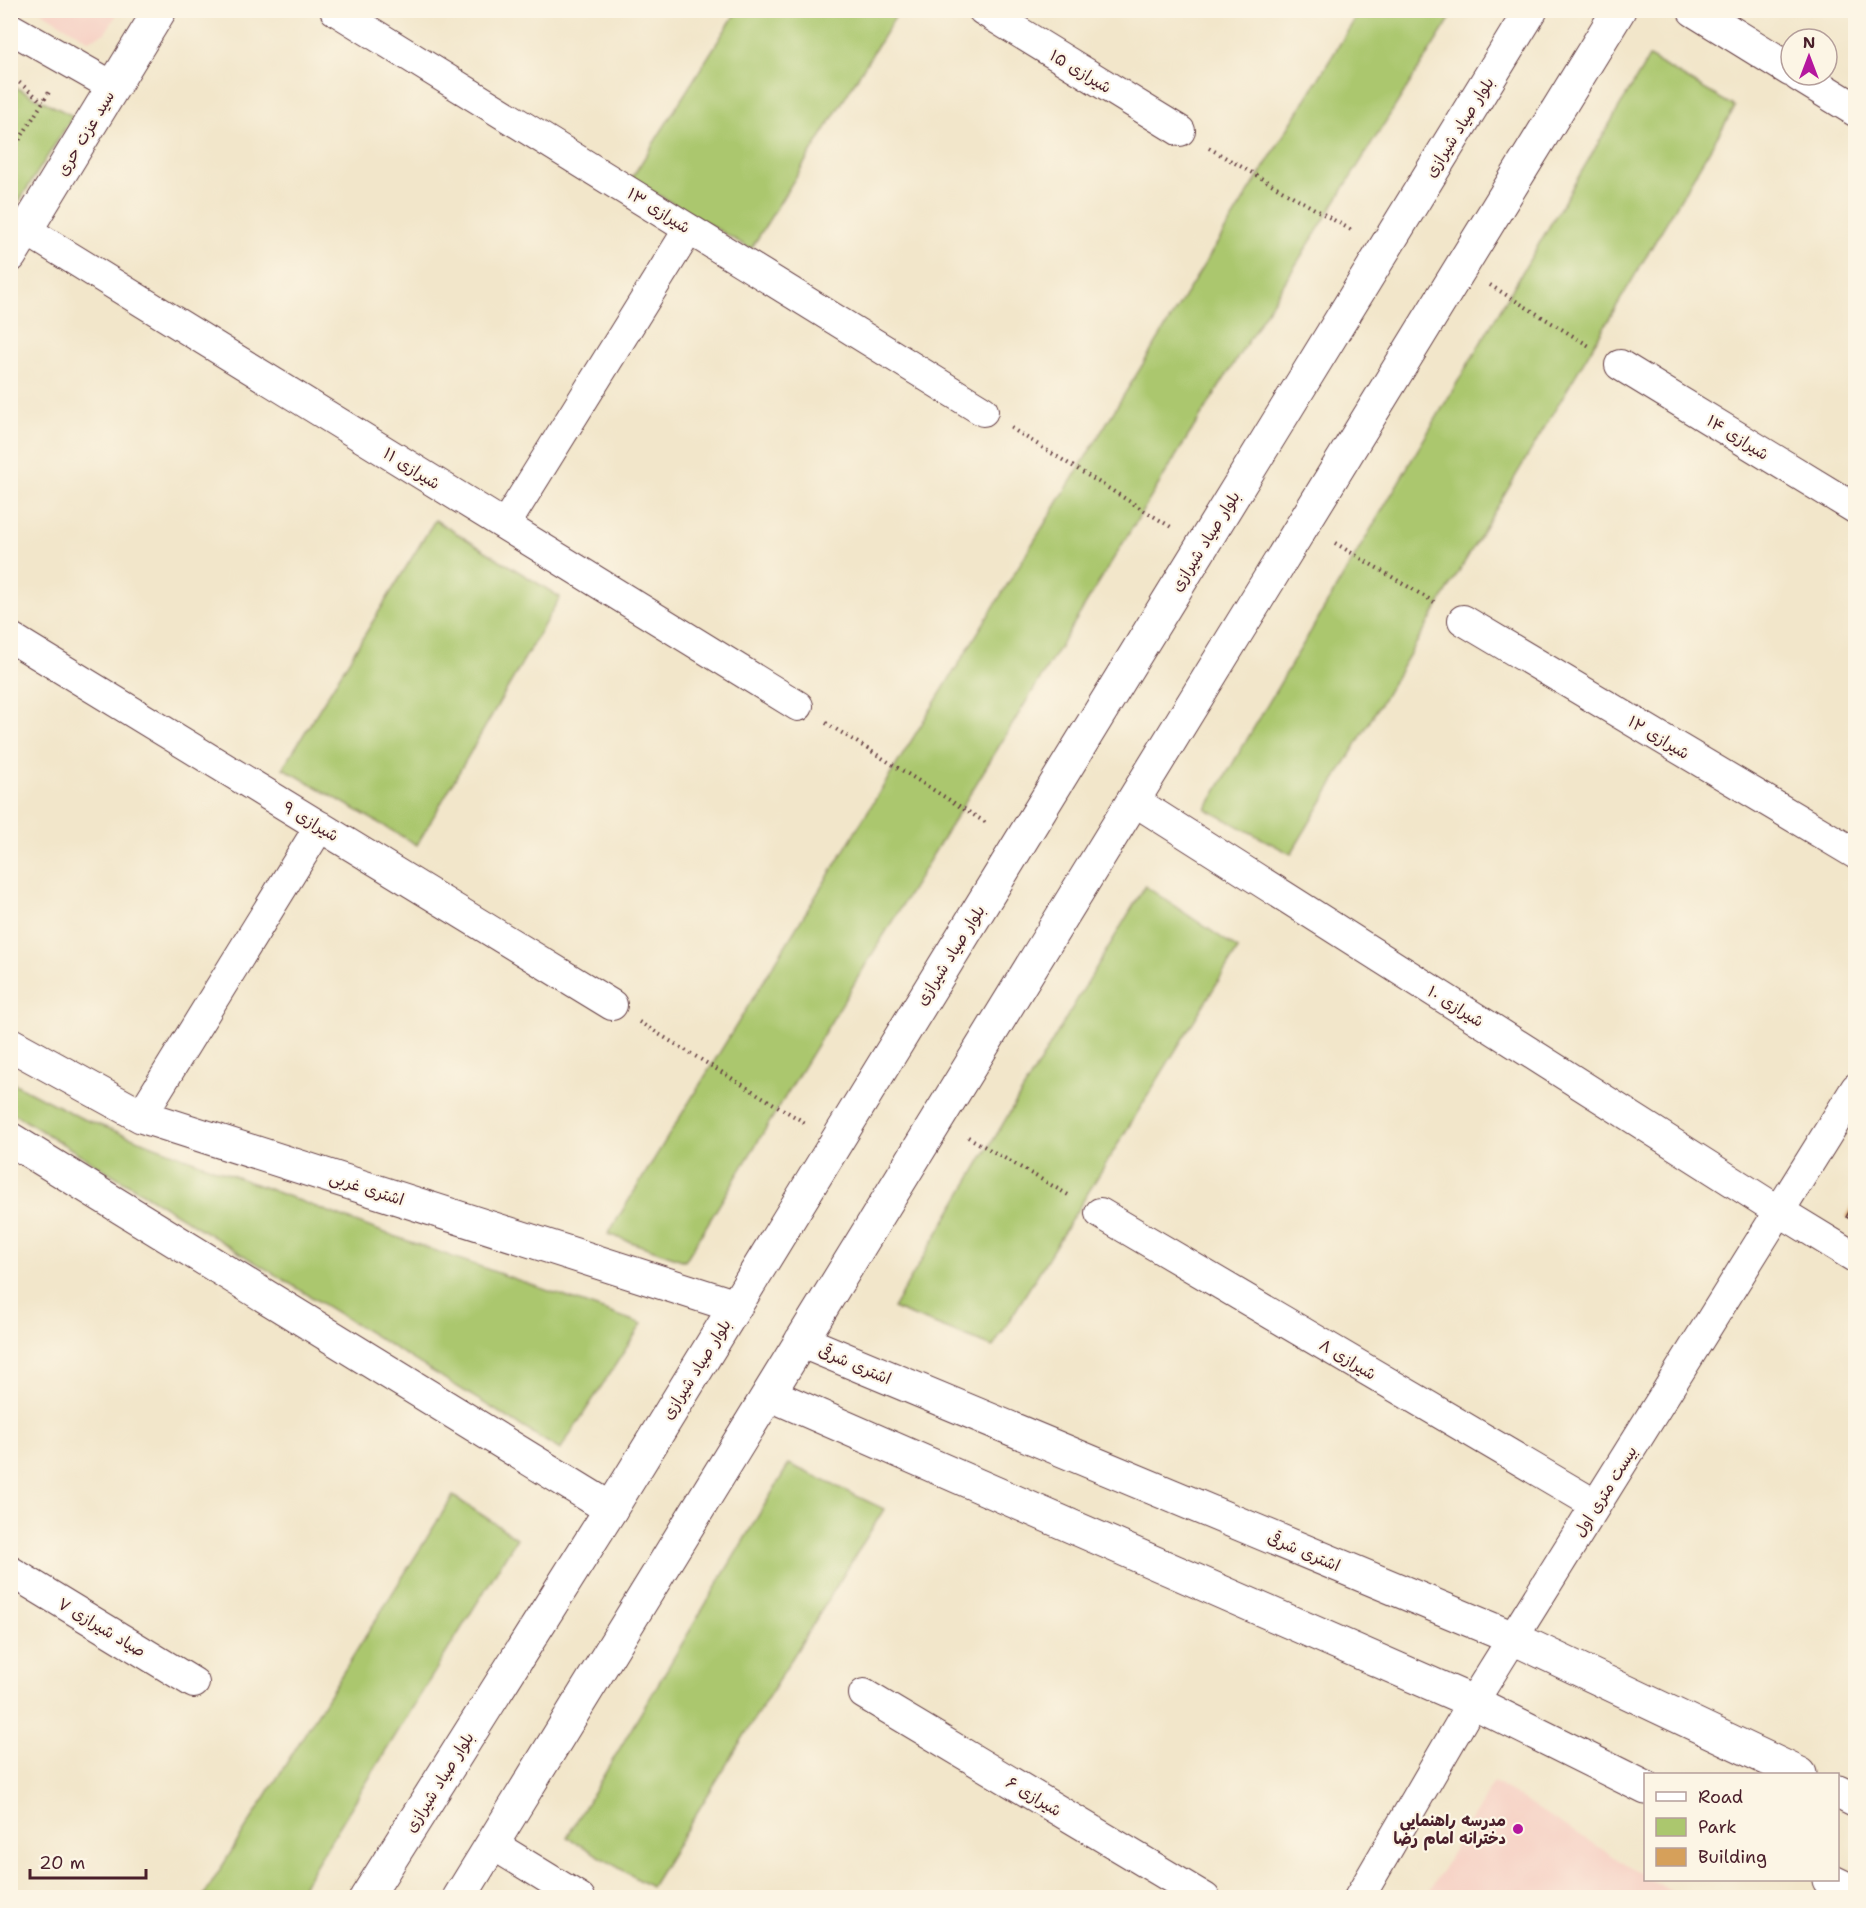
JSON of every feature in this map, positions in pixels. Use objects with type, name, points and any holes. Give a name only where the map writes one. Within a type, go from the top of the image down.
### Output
[{"type":"main road","name":"سید عزت حری","points":[[18,243],[160,10]]},
{"type":"main road","name":"بلوار صیاد شیرازی","points":[[366,1898],[611,1509],[1531,10]]},
{"type":"main road","points":[[459,1898],[1619,10]]},
{"type":"main road","points":[[1694,10],[1779,63]]},
{"type":"main road","points":[[1819,87],[1856,110]]},
{"type":"main road","name":"اشتری غربی","points":[[10,1044],[141,1116],[735,1306]]},
{"type":"main road","points":[[10,1139],[611,1509]]},
{"type":"main road","name":"اشتری شرقی","points":[[801,1341],[1514,1638],[1798,1773]]},
{"type":"main road","points":[[769,1394],[1473,1702],[1644,1787]]},
{"type":"main road","points":[[1839,1792],[1856,1801]]},
{"type":"main road","points":[[1831,1881],[1856,1893]]},
{"type":"street","name":"شیرازی ۱۳","points":[[335,10],[982,411]]},
{"type":"street","name":"شیرازی ۱۵","points":[[983,10],[1180,131]]},
{"type":"street","points":[[10,28],[114,87]]},
{"type":"street","points":[[505,525],[689,229]]},
{"type":"street","name":"شیرازی ۱۱","points":[[18,243],[505,525],[798,706]]},
{"type":"street","name":"شیرازی ۱۴","points":[[1620,365],[1856,509]]},
{"type":"street","name":"شیرازی ۱۲","points":[[1463,620],[1856,854]]},
{"type":"street","name":"شیرازی ۹","points":[[10,637],[612,1005]]},
{"type":"street","name":"شیرازی ۱۰","points":[[1134,800],[1856,1258]]},
{"type":"street","points":[[141,1116],[320,826]]},
{"type":"street","name":"بیست متری اول","points":[[1359,1898],[1473,1702],[1856,1088]]},
{"type":"street","name":"شیرازی ۸","points":[[1100,1213],[1596,1505]]},
{"type":"street","name":"صیاد شیرازی ۷","points":[[10,1571],[194,1683]]},
{"type":"street","name":"شیرازی ۶","points":[[864,1694],[1205,1898]]},
{"type":"street","points":[[492,1844],[580,1898]]},
{"type":"path","points":[[10,155],[69,61]]},
{"type":"path","points":[[10,75],[43,102]]},
{"type":"path","points":[[1180,131],[1384,249]]},
{"type":"path","points":[[1461,267],[1620,365]]},
{"type":"path","points":[[982,411],[1202,546]]},
{"type":"path","points":[[1304,524],[1463,620]]},
{"type":"path","points":[[798,706],[1020,843]]},
{"type":"path","points":[[612,1005],[836,1142]]},
{"type":"path","points":[[937,1120],[1100,1213]]},
{"type":"shaded area","points":[[40,11],[119,11],[105,33],[88,40]]},
{"type":"shaded area","name":"مدرسه راهنمایی دخترانه امام رضا","points":[[1494,1782],[1644,1875],[1644,1881],[1654,1881],[1681,1897],[1426,1897]]},
{"type":"green space","points":[[737,11],[899,11],[751,249],[631,179]]},
{"type":"green space","points":[[1360,11],[1455,11],[1184,443],[685,1261],[608,1234]]},
{"type":"green space","points":[[1649,57],[1735,107],[1291,854],[1206,809]]},
{"type":"green space","points":[[11,85],[73,116],[11,214]]},
{"type":"green space","points":[[435,520],[560,597],[417,845],[283,768]]},
{"type":"green space","points":[[1145,886],[1238,949],[993,1347],[893,1308]]},
{"type":"green space","points":[[11,1082],[81,1118],[374,1229],[642,1324],[560,1450],[11,1112]]},
{"type":"green space","points":[[789,1464],[884,1509],[651,1887],[567,1837]]},
{"type":"green space","points":[[453,1496],[517,1538],[296,1897],[203,1897]]},
{"type":"building","points":[[1856,1200],[1856,1222],[1846,1217]]},
{"type":"place","name":"مدرسه راهنمایی دخترانه امام رضا","points":[[1518,1829]]}]
